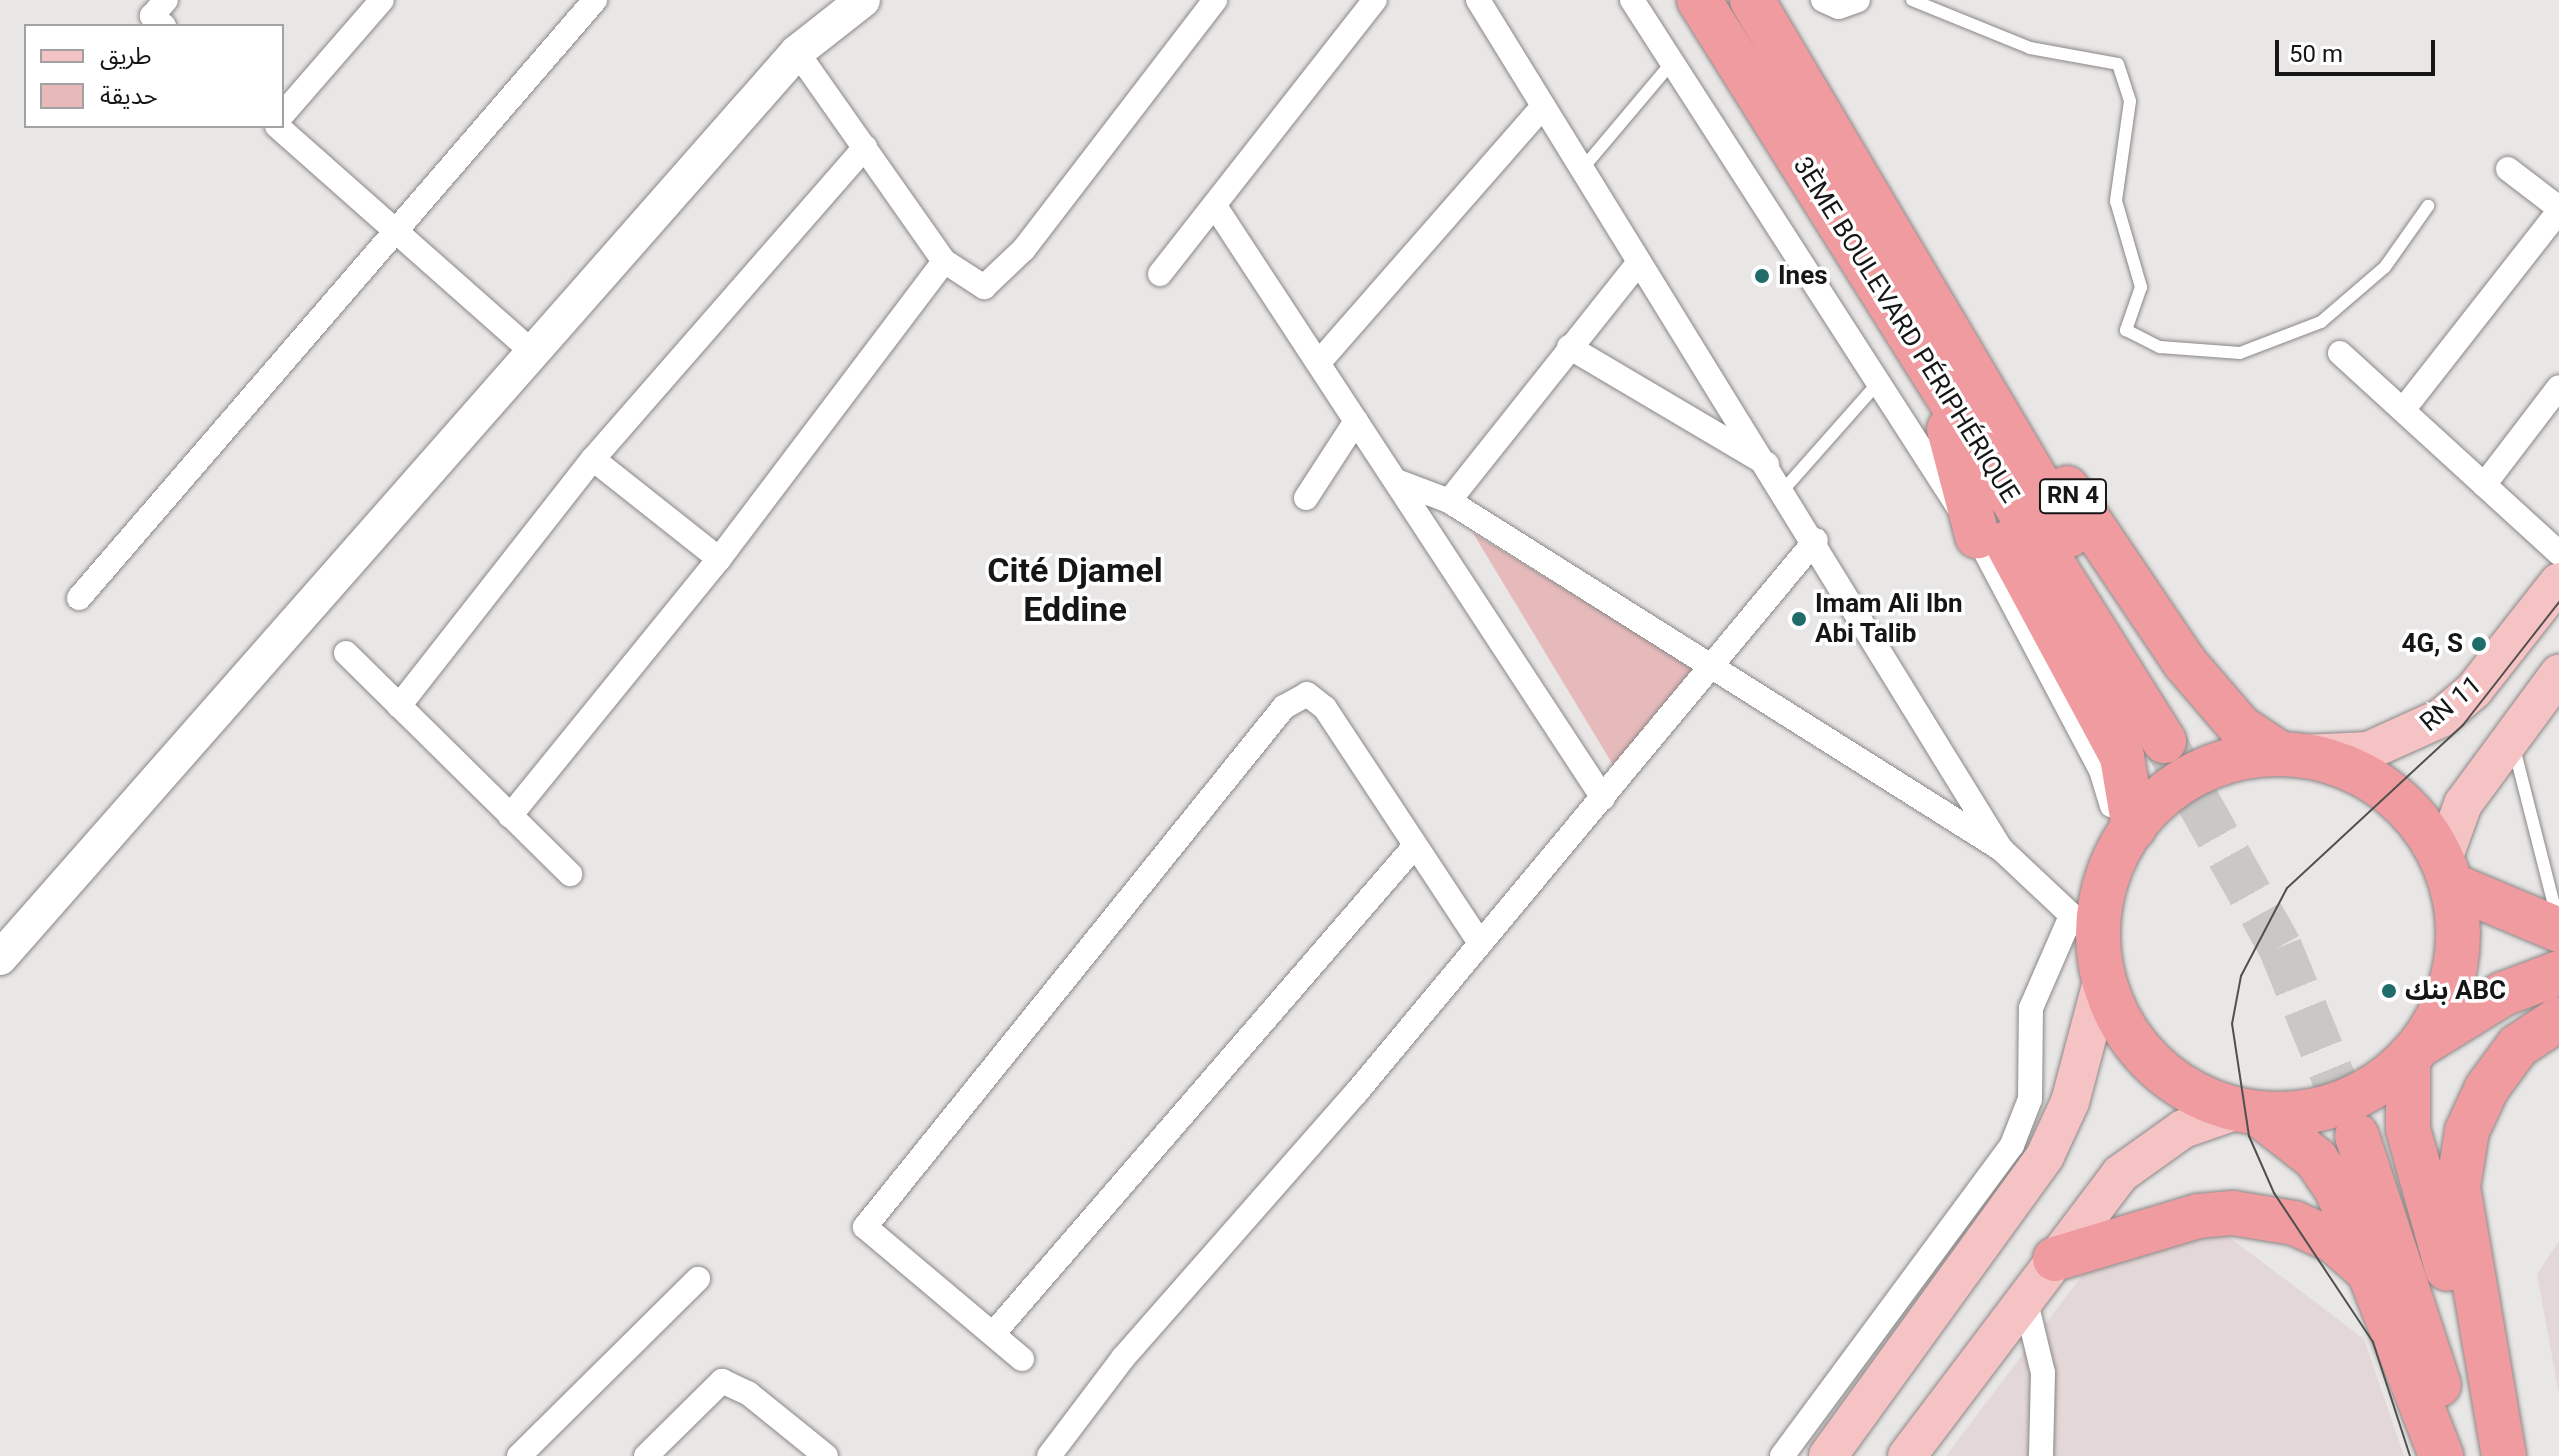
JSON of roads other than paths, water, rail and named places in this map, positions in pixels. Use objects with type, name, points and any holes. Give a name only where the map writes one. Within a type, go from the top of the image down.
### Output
[{"type":"highway","name":"3ÈME BOULEVARD PÉRIPHÉRIQUE","points":[[1699,0],[1924,359],[2176,737],[1888,220],[1752,0]]},
{"type":"highway","name":"RN 4","points":[[1888,220],[2185,663],[2240,727],[2291,754]]},
{"type":"highway","name":"RN 4","points":[[1924,359],[1949,429],[2122,757],[2129,835]]},
{"type":"highway","points":[[1949,429],[1977,536]]},
{"type":"highway","points":[[2441,1456],[2323,1169],[2247,1112],[2200,1097],[2138,1049],[2090,944],[2101,900],[2129,835],[2182,781],[2212,765],[2291,754],[2337,763],[2389,792],[2418,819],[2447,872],[2455,963],[2438,1017],[2414,1052],[2415,1158],[2502,1456]]},
{"type":"highway","points":[[2447,872],[2559,928]]},
{"type":"highway","points":[[2247,1112],[2337,1104],[2503,994],[2559,973]]},
{"type":"highway","points":[[2502,1456],[2458,1187],[2467,1131],[2487,1088],[2518,1046],[2559,1019]]},
{"type":"highway","points":[[2460,1456],[2368,1132],[2502,1456]]},
{"type":"highway","points":[[2055,1259],[2198,1216],[2233,1213],[2294,1223],[2334,1241],[2367,1270]]},
{"type":"main road","name":"RN 11","points":[[2291,754],[2368,751],[2441,718],[2474,690],[2559,582]]},
{"type":"main road","points":[[2447,872],[2463,804],[2559,674]]},
{"type":"main road","points":[[1828,1456],[1999,1197],[2070,1102],[2090,944]]},
{"type":"main road","points":[[1907,1456],[2120,1174],[2147,1152],[2207,1118],[2247,1112]]},
{"type":"street","points":[[162,24],[152,16],[166,0]]},
{"type":"street","points":[[284,113],[382,0]]},
{"type":"street","points":[[79,598],[394,229],[595,0]]},
{"type":"street","points":[[0,958],[797,52],[861,0]]},
{"type":"street","points":[[797,52],[944,261],[976,285],[998,280],[1215,0]]},
{"type":"street","points":[[1160,274],[1375,0]]},
{"type":"street","points":[[1478,0],[1638,263],[1779,478],[2001,849],[2090,944],[2031,1008],[2030,1099],[1999,1197],[1782,1456]]},
{"type":"street","points":[[1632,0],[1876,385],[1977,536],[2101,770],[2129,835]]},
{"type":"street","points":[[1823,0],[1839,7],[1858,0]]},
{"type":"street","points":[[1321,360],[1543,106]]},
{"type":"street","points":[[279,128],[534,353]]},
{"type":"street","points":[[399,706],[593,459],[865,147]]},
{"type":"street","points":[[2403,410],[2559,210],[2508,169]]},
{"type":"street","points":[[1215,206],[1321,360],[1356,421],[1399,482],[1603,798]]},
{"type":"street","points":[[510,816],[719,559],[944,261]]},
{"type":"street","points":[[1449,501],[1638,263]]},
{"type":"street","points":[[1569,347],[1779,478]]},
{"type":"street","points":[[2340,353],[2559,553]]},
{"type":"street","points":[[2484,485],[2559,387]]},
{"type":"street","points":[[1306,498],[1356,421]]},
{"type":"street","points":[[593,459],[719,559]]},
{"type":"street","points":[[1399,482],[1449,501],[1717,665],[2001,849]]},
{"type":"street","points":[[1049,1456],[1123,1358],[1717,665],[1816,540]]},
{"type":"street","points":[[346,653],[570,874]]},
{"type":"street","points":[[1022,1359],[865,1227],[1284,707],[1307,694],[1325,708],[1480,943]]},
{"type":"street","points":[[993,1334],[1414,847]]},
{"type":"street","points":[[519,1456],[698,1279]]},
{"type":"street","points":[[2025,1298],[2043,1373],[2041,1456]]},
{"type":"street","points":[[646,1456],[722,1381],[748,1393],[826,1456]]},
{"type":"lane","points":[[1912,0],[2030,48],[2118,64],[2130,101],[2116,201],[2141,287],[2126,330],[2160,347],[2240,353],[2321,322],[2385,267],[2428,206]]},
{"type":"lane","points":[[1583,168],[1673,61]]},
{"type":"lane","points":[[1779,478],[1876,385]]},
{"type":"lane","points":[[2511,738],[2559,928]]},
{"type":"tunnel","points":[[2164,741],[2280,947],[2357,1136]]},
{"type":"tram line","points":[[2410,1456],[2373,1342],[2274,1193],[2249,1136],[2232,1024],[2241,976],[2287,888],[2463,725],[2559,602]]},
{"type":"place","name":"Ines","points":[[1762,276]]},
{"type":"place","name":"Imam Ali Ibn Abi Talib","points":[[1799,619]]},
{"type":"place","name":"4G, S","points":[[2479,644]]},
{"type":"place","name":"بنك ABC","points":[[2389,991]]},
{"type":"district","name":"Cité Djamel Eddine","points":[[1075,590]]}]
